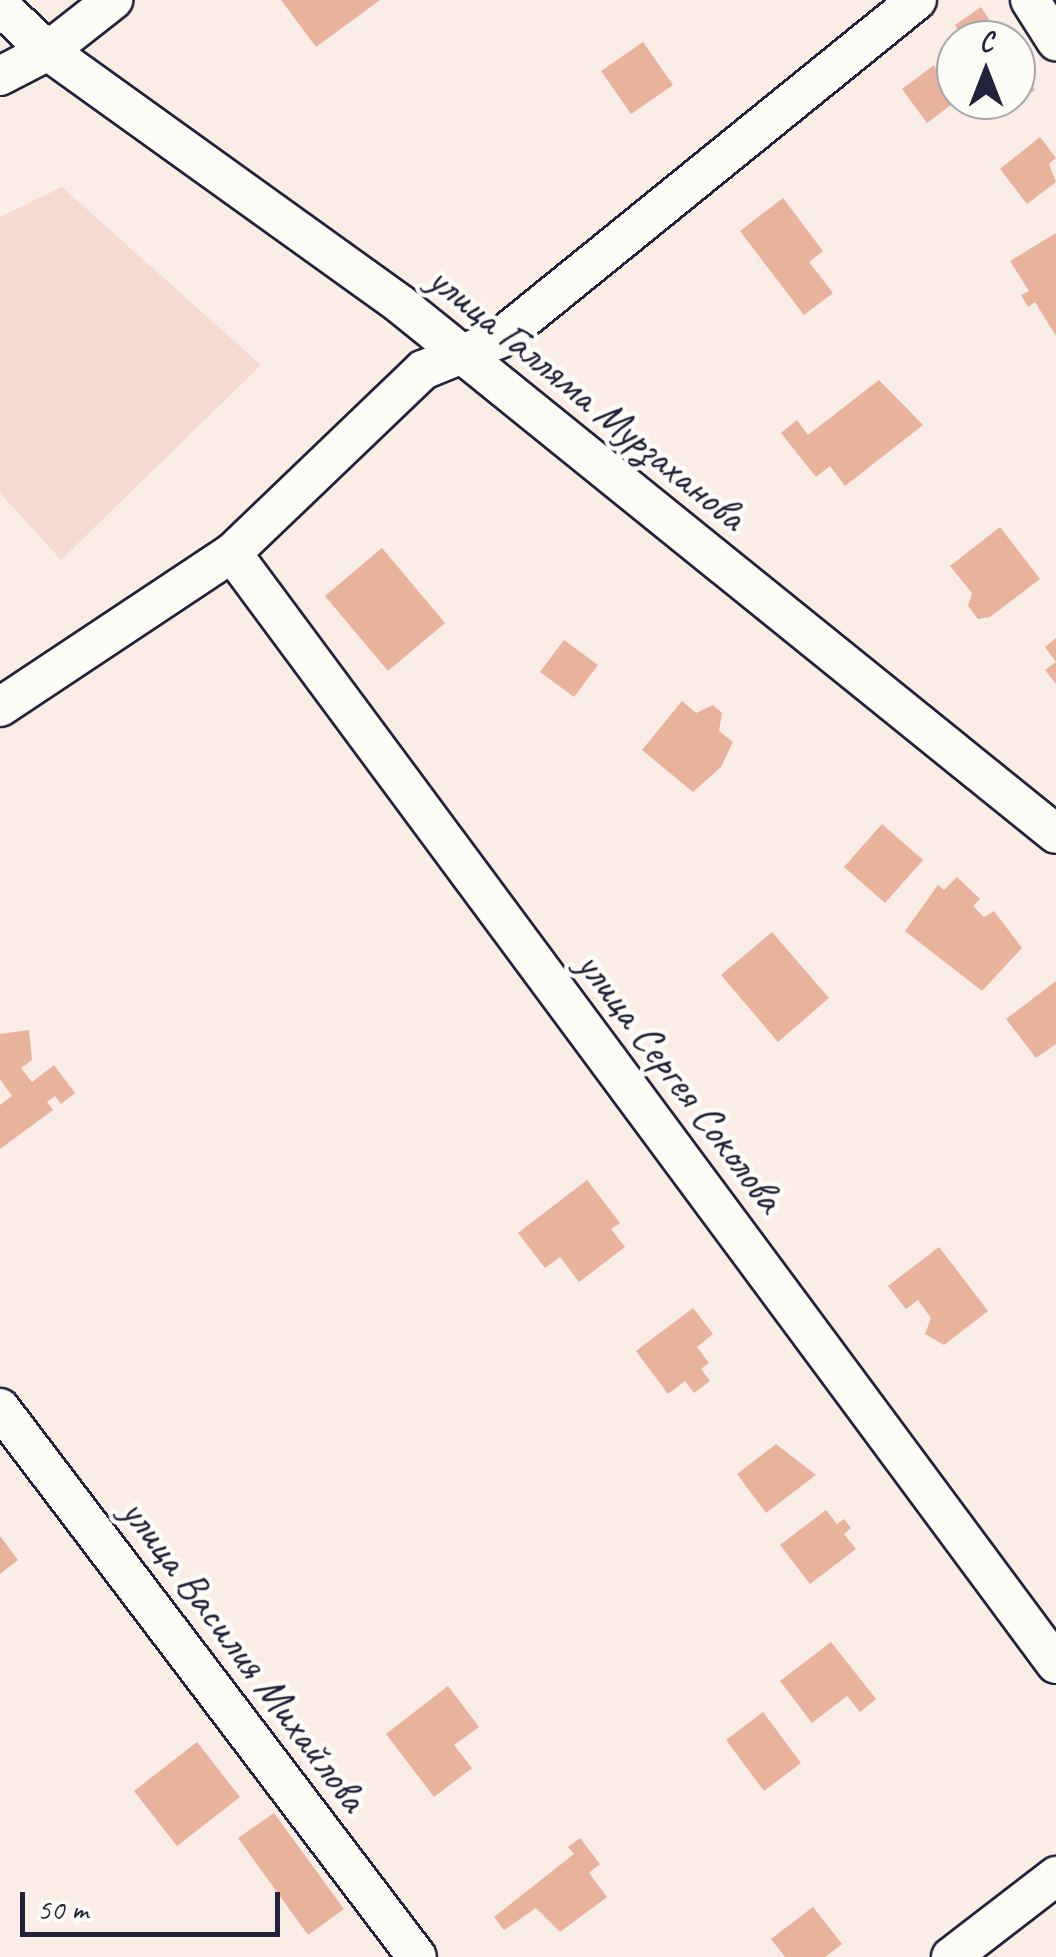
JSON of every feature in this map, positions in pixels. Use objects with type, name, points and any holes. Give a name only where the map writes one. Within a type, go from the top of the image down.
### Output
[{"type":"street","points":[[0,76],[48,51],[113,0]]},
{"type":"street","points":[[0,707],[232,554],[424,370],[499,339],[917,0]]},
{"type":"street","points":[[1030,0],[1056,40]]},
{"type":"street","name":"улица Галляма Мурзаханова","points":[[0,6],[48,51],[460,352],[1056,834]]},
{"type":"street","name":"улица Сергея Соколова","points":[[232,554],[1056,1664]]},
{"type":"street","name":"улица Василия Михайлова","points":[[0,1408],[416,1957]]},
{"type":"street","points":[[950,1957],[1056,1876]]},
{"type":"shaded area","points":[[62,187],[261,365],[61,560],[0,493],[0,217]]},
{"type":"building","points":[[281,0],[380,0],[316,47]]},
{"type":"building","points":[[981,7],[989,20],[962,20]]},
{"type":"building","points":[[643,42],[673,85],[631,114],[601,71]]},
{"type":"building","points":[[934,65],[936,116],[927,123],[902,89]]},
{"type":"building","points":[[1040,137],[1056,158],[1049,164],[1056,182],[1027,204],[1000,169]]},
{"type":"building","points":[[783,198],[823,251],[809,262],[833,293],[804,315],[740,231]]},
{"type":"building","points":[[1056,233],[1056,336],[1035,302],[1028,307],[1021,295],[1029,291],[1010,261]]},
{"type":"building","points":[[879,380],[923,425],[845,486],[830,466],[816,477],[781,433],[797,420],[808,435]]},
{"type":"building","points":[[1000,527],[1040,579],[990,617],[978,619],[968,606],[972,593],[950,566]]},
{"type":"building","points":[[382,548],[445,623],[388,671],[325,596]]},
{"type":"building","points":[[1056,638],[1056,662],[1045,647]]},
{"type":"building","points":[[564,640],[598,665],[574,697],[540,672]]},
{"type":"building","points":[[1056,662],[1056,684],[1045,670]]},
{"type":"building","points":[[682,701],[696,713],[713,705],[722,713],[719,731],[733,742],[721,767],[693,792],[642,750]]},
{"type":"building","points":[[882,824],[923,860],[885,903],[844,867]]},
{"type":"building","points":[[957,877],[980,899],[973,906],[984,917],[994,911],[1022,948],[982,991],[905,931],[938,885],[944,890]]},
{"type":"building","points":[[772,932],[829,998],[778,1042],[721,975]]},
{"type":"building","points":[[1056,981],[1056,1044],[1036,1058],[1006,1019]]},
{"type":"building","points":[[29,1030],[32,1060],[21,1068],[32,1082],[54,1065],[75,1093],[61,1104],[55,1096],[47,1102],[53,1110],[0,1149],[0,1105],[12,1096],[0,1079],[0,1034]]},
{"type":"building","points":[[587,1180],[620,1223],[611,1229],[625,1247],[579,1282],[560,1257],[545,1268],[518,1233]]},
{"type":"building","points":[[939,1247],[988,1311],[944,1345],[925,1334],[931,1318],[918,1300],[906,1309],[888,1286]]},
{"type":"building","points":[[693,1308],[713,1334],[697,1347],[709,1363],[701,1369],[710,1381],[694,1393],[685,1381],[668,1394],[636,1351]]},
{"type":"building","points":[[776,1444],[816,1475],[766,1513],[737,1474]]},
{"type":"building","points":[[826,1510],[837,1524],[844,1519],[851,1528],[844,1534],[856,1549],[810,1584],[780,1545]]},
{"type":"building","points":[[0,1536],[18,1560],[0,1574]]},
{"type":"building","points":[[831,1642],[876,1699],[860,1712],[847,1696],[812,1723],[780,1681]]},
{"type":"building","points":[[448,1686],[479,1727],[454,1745],[472,1768],[434,1797],[386,1734]]},
{"type":"building","points":[[763,1712],[801,1763],[764,1791],[726,1740]]},
{"type":"building","points":[[197,1742],[240,1797],[177,1846],[134,1791]]},
{"type":"building","points":[[274,1813],[344,1909],[308,1935],[238,1838]]},
{"type":"building","points":[[580,1838],[600,1864],[589,1873],[607,1897],[560,1932],[536,1908],[504,1930],[494,1917],[574,1854],[568,1847]]},
{"type":"building","points":[[813,1907],[842,1944],[825,1957],[785,1957],[771,1939]]}]
